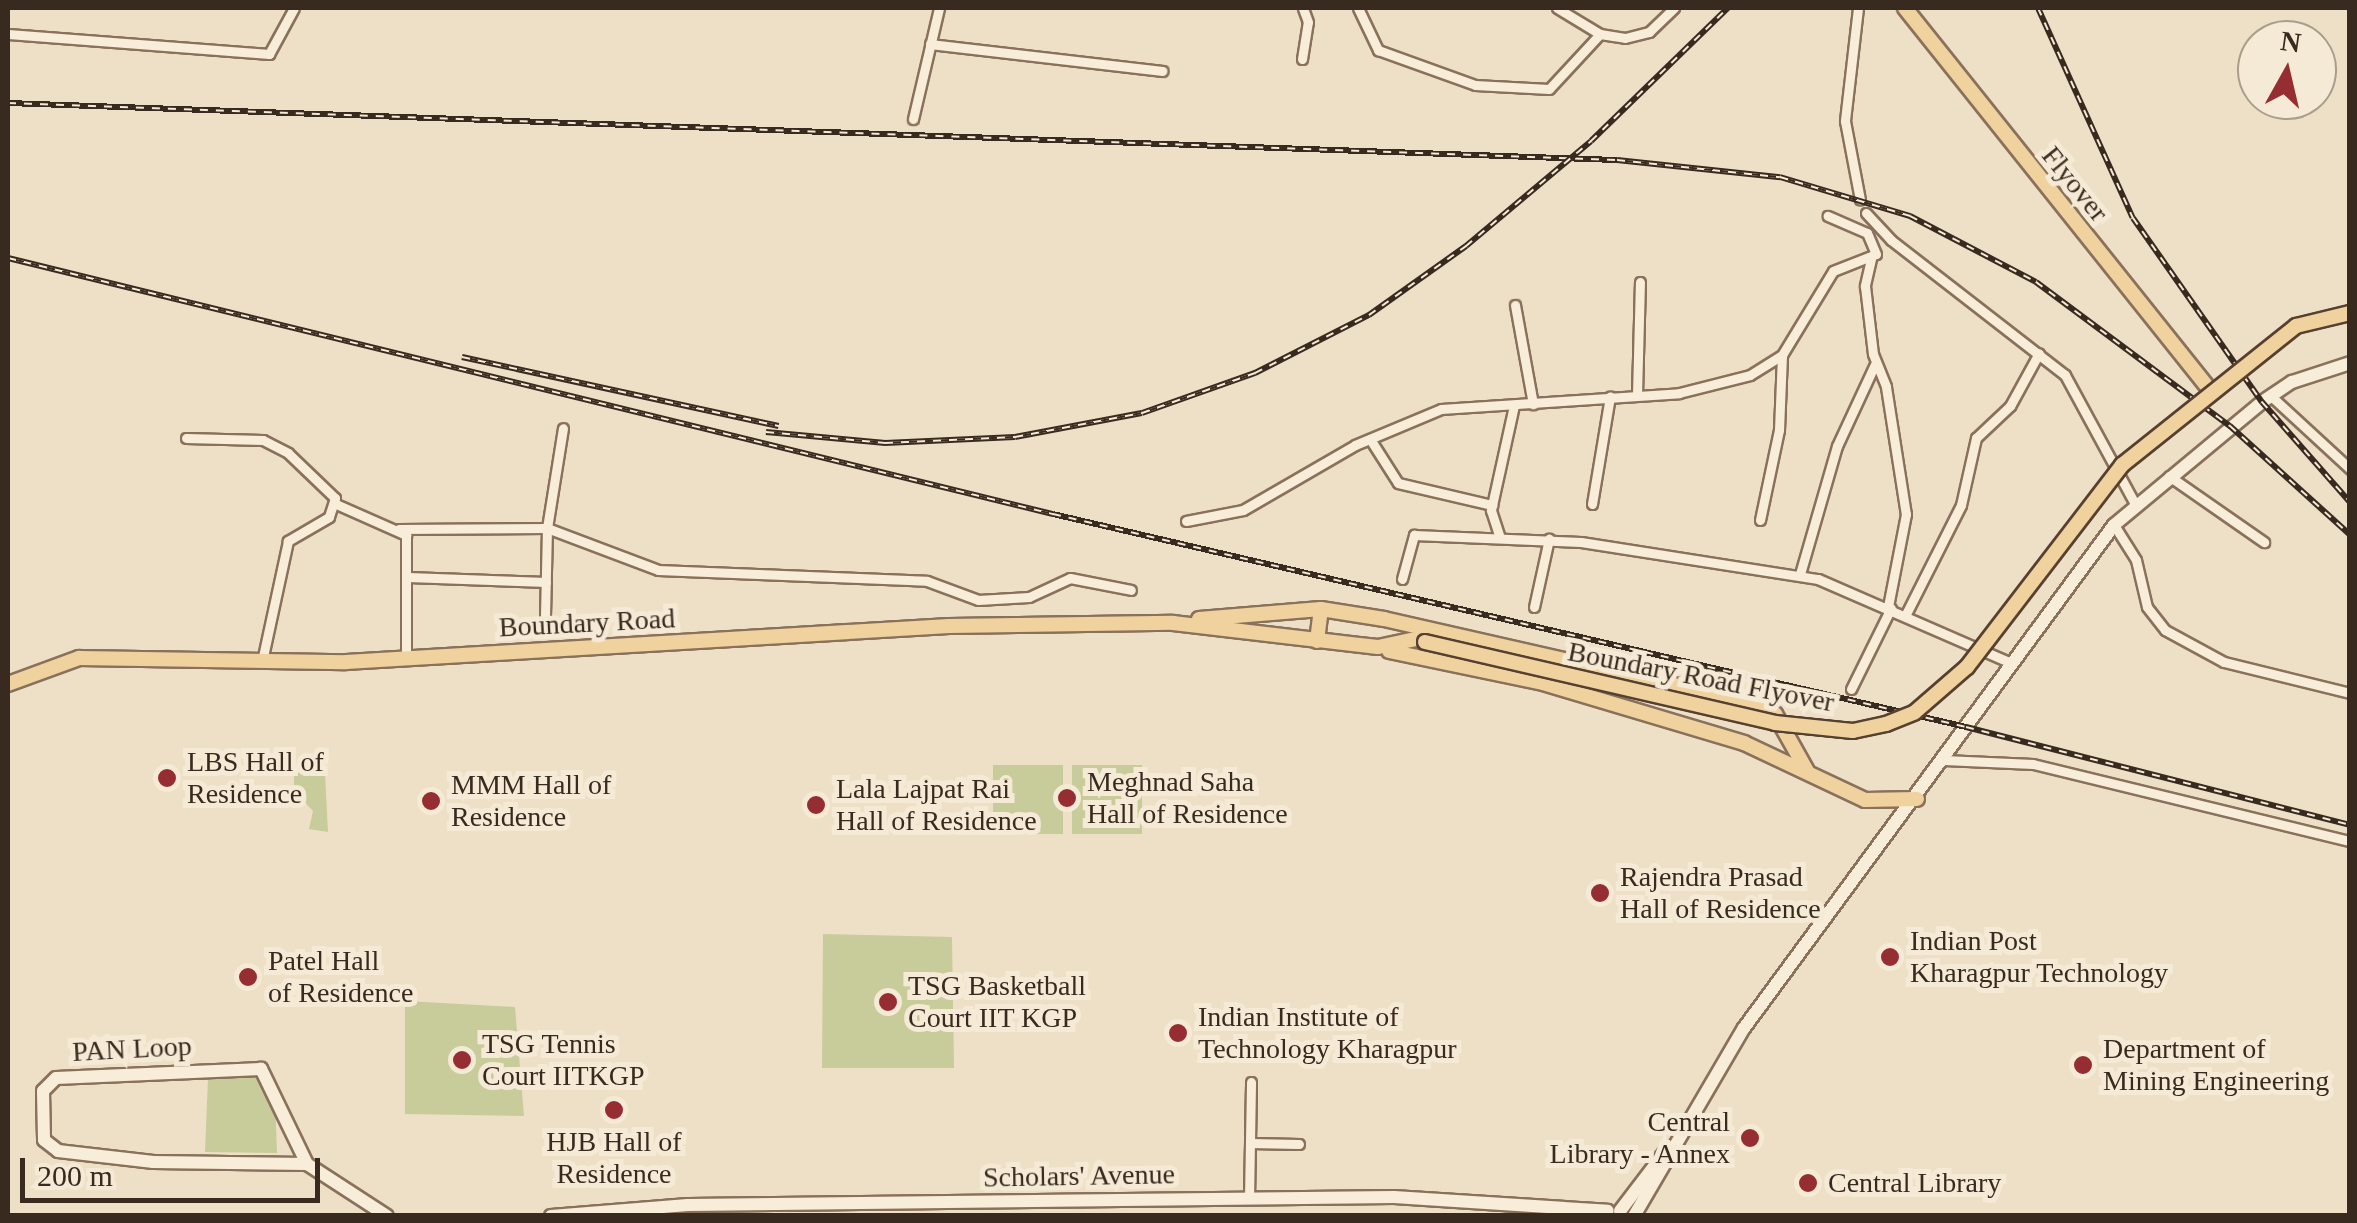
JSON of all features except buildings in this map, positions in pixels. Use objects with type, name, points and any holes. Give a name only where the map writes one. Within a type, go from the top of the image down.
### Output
[{"type":"main road","name":"Flyover","points":[[1905,8],[1978,105],[2210,390]]},
{"type":"main road","name":"Boundary Road Flyover","points":[[1378,647],[1421,641],[1775,723],[1853,730],[1886,724],[1915,712],[1967,668],[2094,494],[2210,390],[2296,326],[2350,312]]},
{"type":"main road","points":[[1317,641],[1321,609]]},
{"type":"main road","name":"Boundary Road","points":[[8,684],[79,658],[262,661],[406,657],[950,626],[1173,623],[1321,609],[1398,621],[1759,704],[1775,714],[1807,771]]},
{"type":"main road","points":[[1398,621],[1421,641]]},
{"type":"main road","name":"Boundary Road","points":[[1173,623],[1378,647]]},
{"type":"main road","points":[[1378,647],[1543,683],[1744,743],[1866,800],[1916,800]]},
{"type":"street","points":[[8,34],[269,54],[294,8]]},
{"type":"street","points":[[913,119],[939,8]]},
{"type":"street","points":[[1302,59],[1308,22],[1303,8]]},
{"type":"street","points":[[1358,8],[1378,50],[1475,85],[1548,88],[1600,34]]},
{"type":"street","points":[[1557,8],[1600,34],[1636,37],[1674,8]]},
{"type":"street","points":[[1858,11],[1845,121],[1860,200]]},
{"type":"street","points":[[930,44],[1162,72]]},
{"type":"street","points":[[1866,213],[1892,240],[2040,353],[2078,393],[2134,502]]},
{"type":"street","points":[[1828,216],[1874,239],[1878,250],[1871,259],[1865,292],[1876,364],[1886,387],[1906,514],[1889,608],[1851,689]]},
{"type":"street","points":[[1760,520],[1779,430],[1782,355],[1827,276],[1871,259]]},
{"type":"street","points":[[1638,394],[1640,282]]},
{"type":"street","points":[[1515,305],[1533,404]]},
{"type":"street","points":[[1906,614],[1961,506],[1976,438],[2010,406],[2040,353]]},
{"type":"street","points":[[1186,521],[1242,510],[1370,439],[1442,408],[1514,406],[1709,388],[1750,375],[1782,355]]},
{"type":"street","points":[[1618,1214],[1670,1146],[1744,1028],[1916,800],[2007,662],[2114,525],[2134,502],[2271,396],[2350,362]]},
{"type":"street","points":[[1800,574],[1836,446],[1876,364]]},
{"type":"street","points":[[1592,504],[1610,396]]},
{"type":"street","points":[[2271,396],[2350,468]]},
{"type":"street","points":[[1500,538],[1491,524],[1492,504],[1514,406]]},
{"type":"street","points":[[545,616],[547,528],[563,428]]},
{"type":"street","points":[[186,438],[263,440],[317,478],[336,504],[398,529],[547,528],[671,572],[927,581],[990,600],[1029,597],[1070,578],[1131,590]]},
{"type":"street","points":[[1370,439],[1398,483],[1492,504]]},
{"type":"street","points":[[2169,476],[2264,542]]},
{"type":"street","points":[[262,661],[288,541],[330,517],[336,504]]},
{"type":"street","points":[[2114,525],[2136,560],[2148,607],[2164,630],[2224,662],[2350,693]]},
{"type":"street","points":[[398,529],[409,543],[406,657]]},
{"type":"street","points":[[1402,580],[1414,534],[1549,539],[1800,574],[1906,614],[2007,662]]},
{"type":"street","points":[[1534,607],[1549,539]]},
{"type":"street","points":[[408,577],[546,582]]},
{"type":"street","points":[[1944,760],[2033,764],[2350,841]]},
{"type":"street","name":"PAN Loop","points":[[261,1069],[307,1164],[153,1162],[58,1151],[44,1140],[43,1091],[56,1078],[261,1069]]},
{"type":"street","points":[[1250,1199],[1251,1082]]},
{"type":"street","points":[[1250,1143],[1299,1144]]},
{"type":"street","points":[[307,1164],[387,1216]]},
{"type":"street","name":"Scholars' Avenue","points":[[551,1216],[1410,1197],[1618,1214]]},
{"type":"green space","points":[[993,765],[1063,765],[1063,834],[993,834]]},
{"type":"green space","points":[[1072,765],[1142,765],[1142,834],[1072,834]]},
{"type":"green space","points":[[294,773],[325,773],[328,832],[309,829],[313,811],[294,791]]},
{"type":"green space","name":"TSG Basketball Court IIT KGP","points":[[823,934],[952,937],[954,1068],[822,1068]]},
{"type":"green space","name":"TSG Tennis Court IITKGP","points":[[405,1001],[515,1007],[524,1116],[405,1114]]},
{"type":"green space","points":[[249,1075],[265,1079],[275,1098],[277,1153],[205,1152],[208,1078]]},
{"type":"railway","points":[[766,432],[885,443],[1015,437],[1142,413],[1255,373],[1369,315],[1466,246],[1591,141],[1728,8]]},
{"type":"railway","points":[[2038,8],[2133,218],[2262,402],[2350,502]]},
{"type":"railway","points":[[8,103],[1617,160],[1780,177],[1910,216],[2036,282],[2230,426],[2350,535]]},
{"type":"railway","points":[[8,258],[1053,514],[1966,727],[2350,825]]},
{"type":"railway","points":[[462,357],[779,426]]},
{"type":"place","name":"LBS Hall of Residence","points":[[167,778]]},
{"type":"place","name":"Meghnad Saha Hall of Residence","points":[[1067,798]]},
{"type":"place","name":"MMM Hall of Residence","points":[[431,801]]},
{"type":"place","name":"Lala Lajpat Rai Hall of Residence","points":[[816,805]]},
{"type":"place","name":"Rajendra Prasad Hall of Residence","points":[[1600,893]]},
{"type":"place","name":"Indian Post Kharagpur Technology","points":[[1890,957]]},
{"type":"place","name":"Patel Hall of Residence","points":[[248,977]]},
{"type":"place","name":"TSG Basketball Court IIT KGP","points":[[888,1002]]},
{"type":"place","name":"Indian Institute of Technology Kharagpur","points":[[1178,1033]]},
{"type":"place","name":"TSG Tennis Court IITKGP","points":[[462,1060]]},
{"type":"place","name":"Department of Mining Engineering","points":[[2083,1065]]},
{"type":"place","name":"HJB Hall of Residence","points":[[614,1110]]},
{"type":"place","name":"Central Library - Annex","points":[[1750,1138]]},
{"type":"place","name":"Central Library","points":[[1808,1183]]}]
